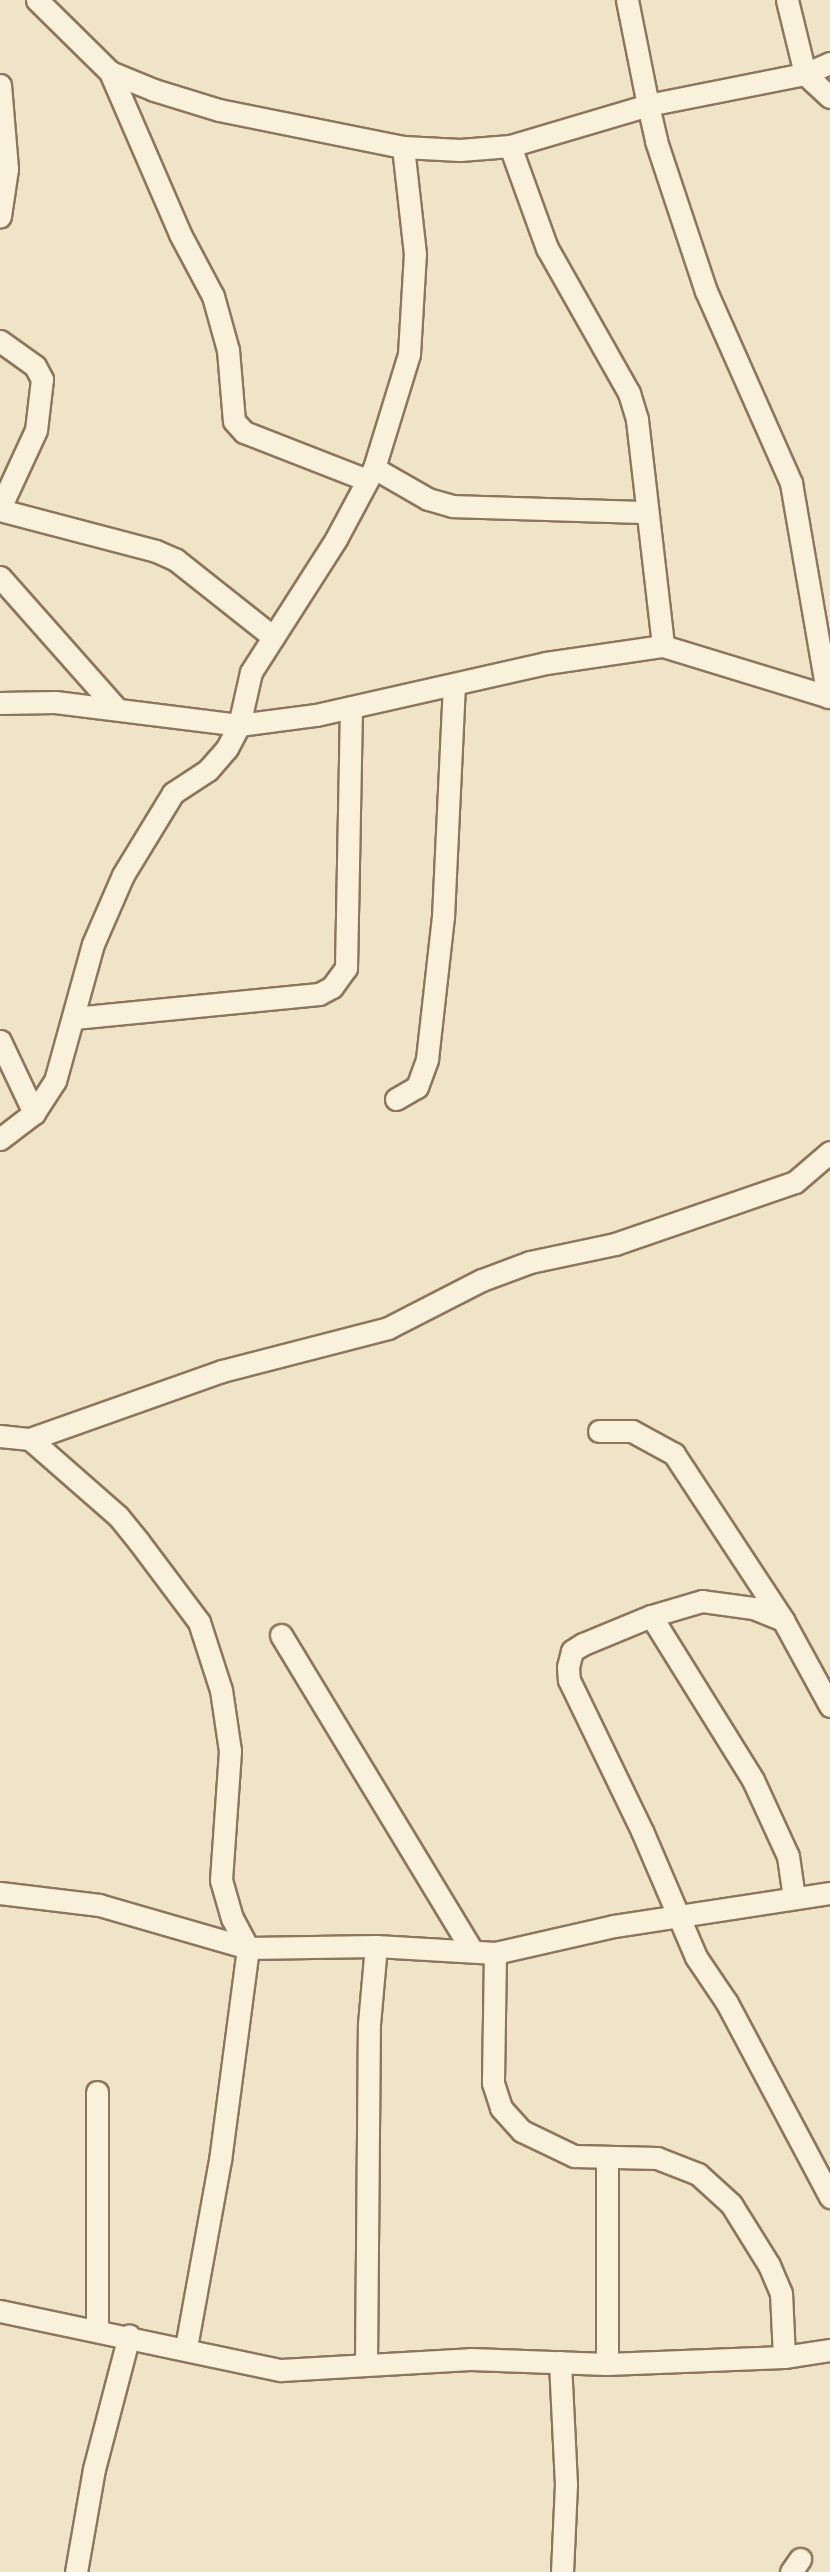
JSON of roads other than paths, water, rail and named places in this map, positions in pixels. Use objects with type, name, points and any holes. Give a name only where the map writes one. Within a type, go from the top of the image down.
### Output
[{"type":"street","points":[[37,0],[110,72],[180,234],[213,296],[228,350],[234,421],[244,432],[370,474],[428,499],[453,506],[647,512]]},
{"type":"street","points":[[0,703],[55,702],[239,725],[351,708],[546,663],[663,646],[829,697],[791,483],[706,291],[656,141],[627,0]]},
{"type":"street","points":[[787,0],[804,74],[830,97]]},
{"type":"street","points":[[110,72],[219,110],[403,147],[460,150],[510,146],[648,106],[804,74],[830,63]]},
{"type":"street","points":[[0,85],[7,169],[0,216]]},
{"type":"street","points":[[510,146],[547,248],[629,393],[637,420],[663,646]]},
{"type":"street","points":[[0,1139],[34,1113],[55,1081],[93,944],[123,875],[161,808],[173,793],[208,770],[239,725],[251,671],[336,539],[370,474],[409,354],[415,254],[403,147]]},
{"type":"street","points":[[0,341],[35,366],[42,379],[36,430],[0,509],[156,551],[176,560],[273,637]]},
{"type":"street","points":[[0,577],[116,708]]},
{"type":"street","points":[[396,1098],[417,1087],[427,1059],[443,917],[454,685]]},
{"type":"street","points":[[74,1018],[319,994],[332,987],[346,968],[351,708]]},
{"type":"street","points":[[0,1041],[34,1113]]},
{"type":"street","points":[[0,1436],[30,1439],[222,1371],[388,1328],[482,1280],[530,1262],[615,1244],[795,1182],[830,1152]]},
{"type":"street","points":[[599,1431],[632,1431],[650,1437],[674,1454],[783,1620],[830,1706]]},
{"type":"street","points":[[30,1439],[118,1516],[200,1622],[208,1642],[230,1751],[221,1880],[232,1918],[248,1948],[220,2160],[186,2348]]},
{"type":"street","points":[[783,1620],[720,1602],[702,1601],[651,1616],[572,1651],[569,1680],[642,1831],[677,1916],[830,2197]]},
{"type":"street","points":[[651,1616],[775,1823],[788,1856],[794,1898]]},
{"type":"street","points":[[281,1635],[472,1950]]},
{"type":"street","points":[[0,1893],[99,1905],[248,1948],[376,1946],[472,1950],[495,1954],[677,1916],[794,1898],[828,1898]]},
{"type":"street","points":[[366,2362],[369,2024],[376,1946]]},
{"type":"street","points":[[495,1954],[493,2083],[501,2108],[522,2131],[574,2156],[607,2159],[657,2158],[698,2174],[731,2204],[754,2236],[781,2292],[784,2357]]},
{"type":"street","points":[[97,2091],[97,2330]]},
{"type":"street","points":[[607,2159],[607,2364]]},
{"type":"street","points":[[0,2311],[281,2370],[366,2362],[470,2359],[607,2364],[784,2357],[830,2350]]},
{"type":"street","points":[[76,2572],[94,2469],[129,2336]]},
{"type":"street","points":[[560,2362],[566,2484],[562,2572]]}]
